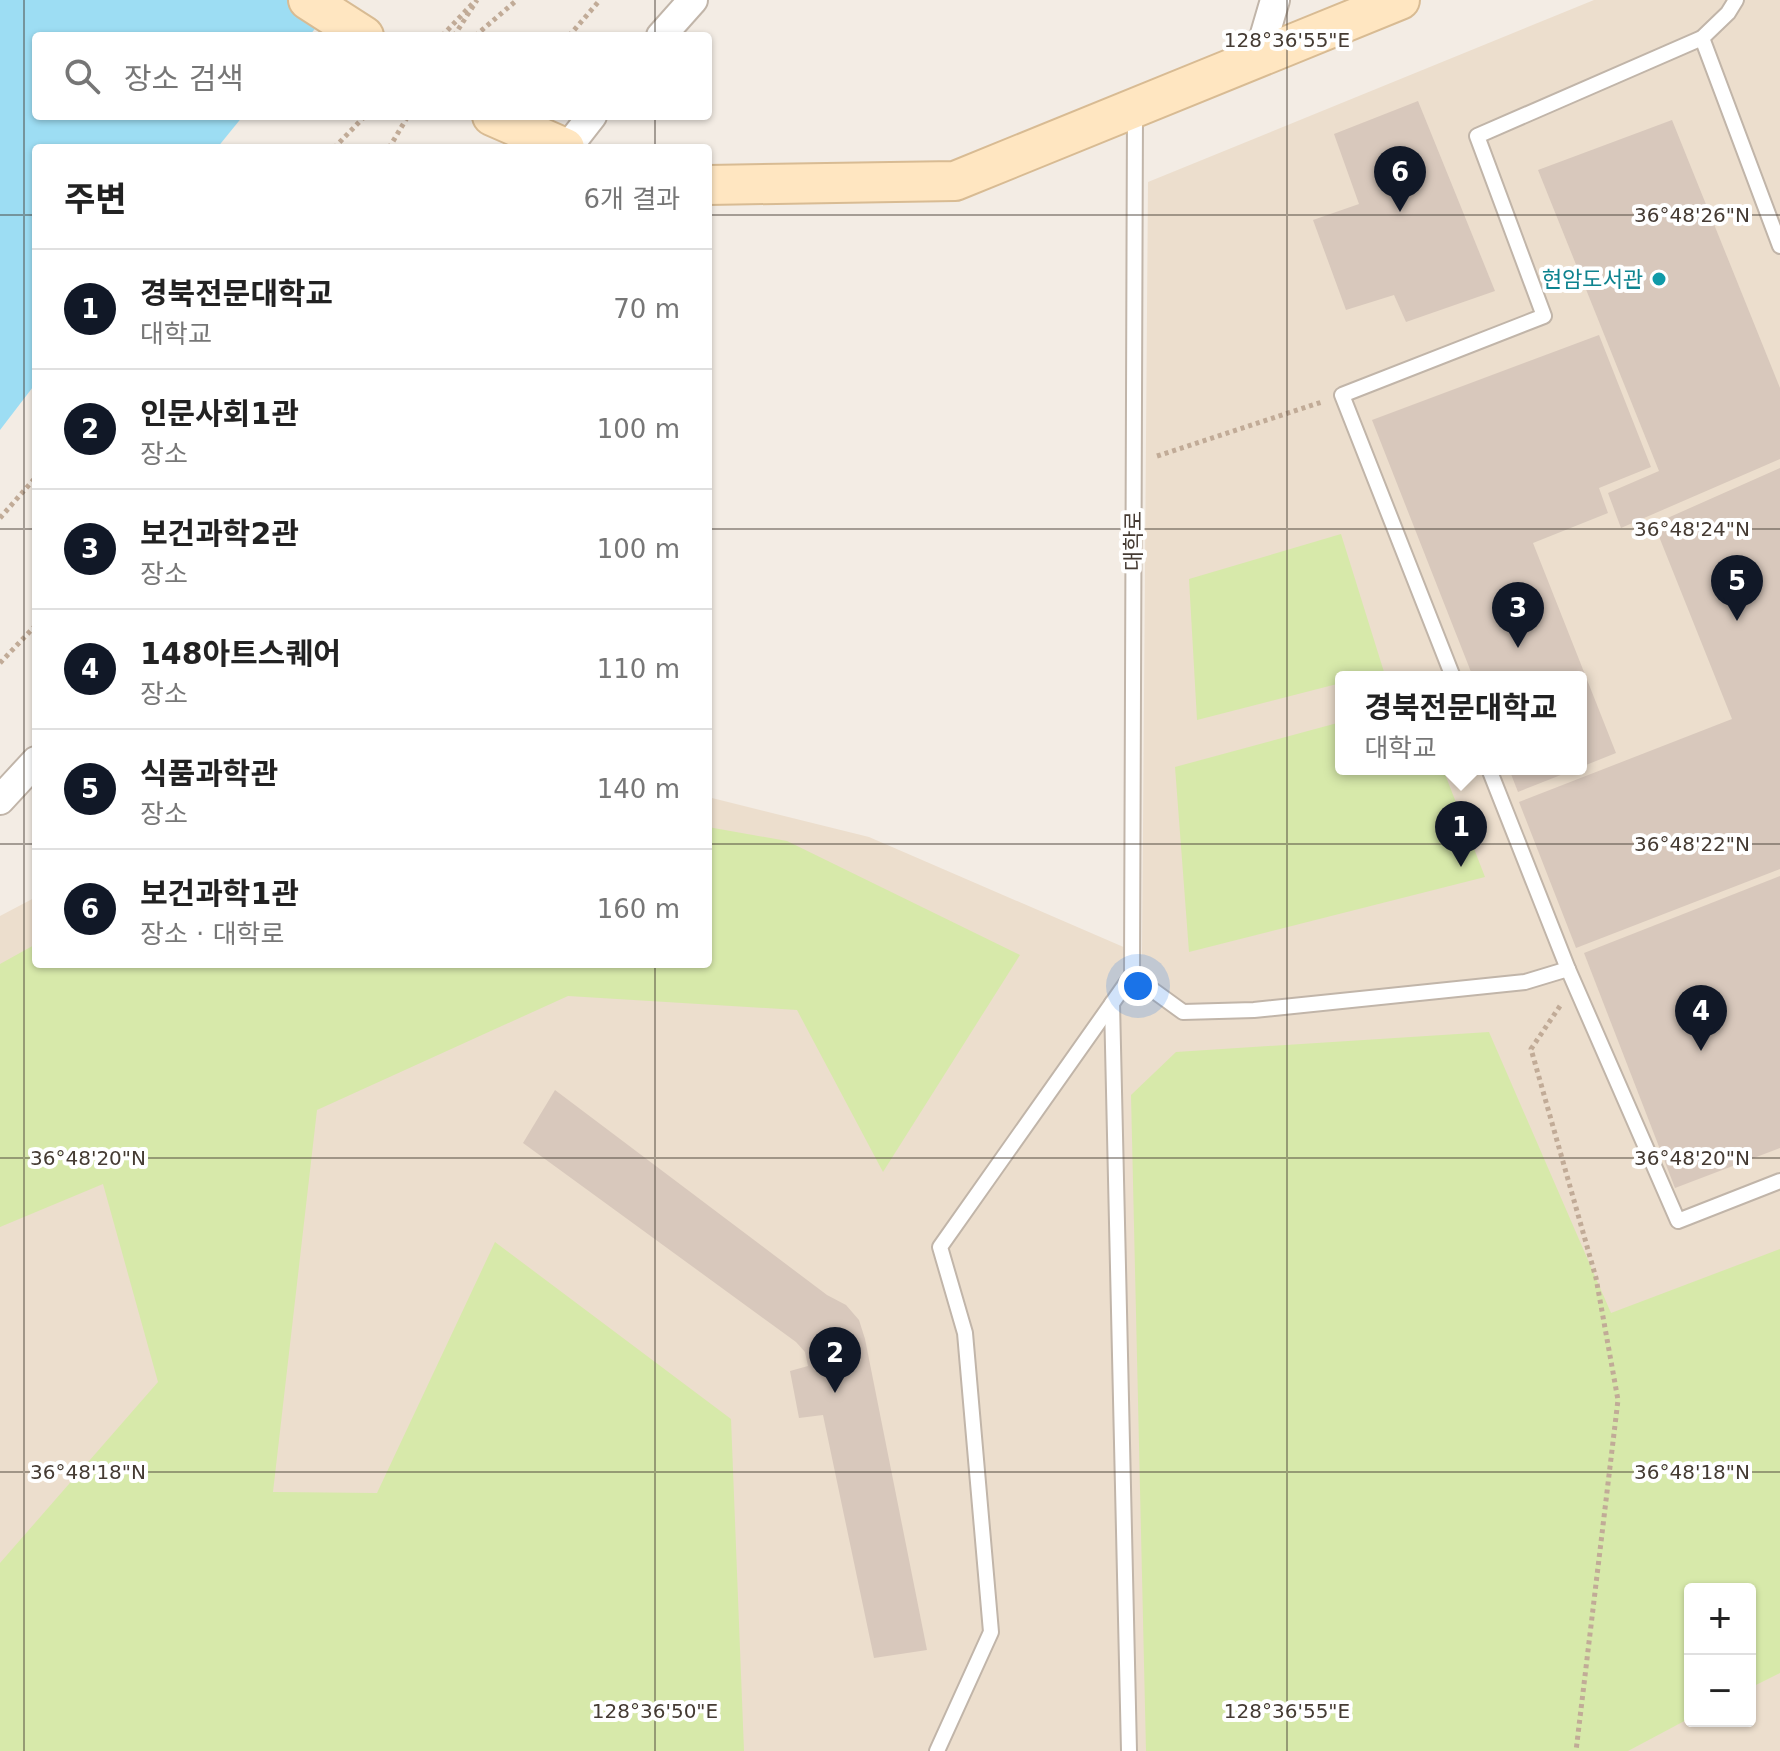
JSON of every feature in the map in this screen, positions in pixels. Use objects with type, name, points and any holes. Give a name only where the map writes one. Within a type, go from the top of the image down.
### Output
[{"type":"main road","points":[[308,0],[358,32]]},
{"type":"main road","points":[[712,185],[955,181],[1400,0]]},
{"type":"main road","points":[[501,120],[556,144]]},
{"type":"street","points":[[665,32],[693,0]]},
{"type":"street","points":[[1258,58],[1275,0]]},
{"type":"street","points":[[569,144],[589,120]]},
{"type":"street","points":[[0,800],[32,765]]},
{"type":"lane","points":[[1451,671],[1342,395],[1544,316],[1477,136],[1702,38],[1728,13],[1736,0]]},
{"type":"lane","points":[[1702,38],[1780,246]]},
{"type":"lane","name":"대학로","points":[[1132,975],[1135,108]]},
{"type":"lane","points":[[1491,775],[1568,969],[1678,1221],[1780,1181]]},
{"type":"lane","points":[[937,1751],[991,1632],[965,1333],[940,1247],[1132,975],[1183,1012],[1254,1010],[1525,982],[1568,969]]},
{"type":"lane","points":[[1112,1003],[1129,1751]]},
{"type":"path","points":[[480,32],[517,0]]},
{"type":"path","points":[[572,32],[600,0]]},
{"type":"path","points":[[446,32],[475,2]]},
{"type":"path","points":[[456,32],[475,2]]},
{"type":"path","points":[[338,144],[361,120]]},
{"type":"path","points":[[391,144],[406,120]]},
{"type":"path","points":[[1134,463],[1342,395]]},
{"type":"path","points":[[0,518],[32,482]]},
{"type":"path","points":[[0,663],[32,629]]},
{"type":"path","points":[[1574,983],[1531,1049],[1596,1278],[1618,1400],[1576,1751]]},
{"type":"shaded area","points":[[1594,0],[1780,0],[1780,1751],[0,1751],[0,916],[32,899],[32,968],[712,968],[712,798],[869,837],[1142,955],[1148,182]]},
{"type":"green space","points":[[1341,534],[1384,671],[1335,671],[1335,685],[1197,720],[1189,579]]},
{"type":"green space","points":[[1335,724],[1335,775],[1445,775],[1485,877],[1189,952],[1175,767]]},
{"type":"green space","points":[[712,828],[787,841],[1020,955],[883,1172],[797,1010],[568,996],[317,1110],[273,1492],[377,1493],[495,1242],[731,1419],[744,1751],[0,1751],[0,1563],[158,1382],[103,1184],[0,1227],[0,964],[32,946],[32,968],[712,968]]},
{"type":"green space","points":[[1489,1032],[1611,1313],[1780,1249],[1780,1673],[1756,1685],[1756,1583],[1684,1583],[1684,1721],[1628,1751],[1146,1751],[1131,1095],[1176,1052]]},
{"type":"water","points":[[0,0],[339,0],[312,32],[32,32],[32,120],[240,120],[220,144],[32,144],[32,388],[0,430]]},
{"type":"building","points":[[1418,101],[1495,291],[1406,322],[1394,295],[1346,310],[1313,220],[1359,204],[1334,134]]},
{"type":"building","name":"현암도서관","points":[[1672,120],[1780,388],[1780,459],[1621,528],[1608,493],[1659,471],[1538,170]]},
{"type":"building","points":[[1599,335],[1651,467],[1599,488],[1608,513],[1533,543],[1584,671],[1471,671],[1372,420]]},
{"type":"building","points":[[1780,468],[1780,869],[1576,948],[1519,802],[1732,719],[1654,524]]},
{"type":"building","points":[[1587,680],[1616,753],[1587,765]]},
{"type":"building","points":[[1511,775],[1561,775],[1518,792]]},
{"type":"building","points":[[1780,876],[1780,1148],[1675,1188],[1584,953]]},
{"type":"building","points":[[555,1090],[827,1295],[846,1305],[859,1320],[927,1650],[874,1658],[823,1415],[799,1418],[790,1371],[808,1366],[805,1352],[796,1342],[523,1143]]},
{"type":"place","name":"보건과학1관","points":[[1400,212]]},
{"type":"place","name":"현암도서관","points":[[1659,279]]},
{"type":"place","name":"식품과학관","points":[[1737,621]]},
{"type":"place","name":"보건과학2관","points":[[1518,648]]},
{"type":"place","name":"경북전문대학교","points":[[1461,867]]},
{"type":"place","name":"148아트스퀘어","points":[[1701,1051]]},
{"type":"place","name":"인문사회1관","points":[[835,1393]]}]
